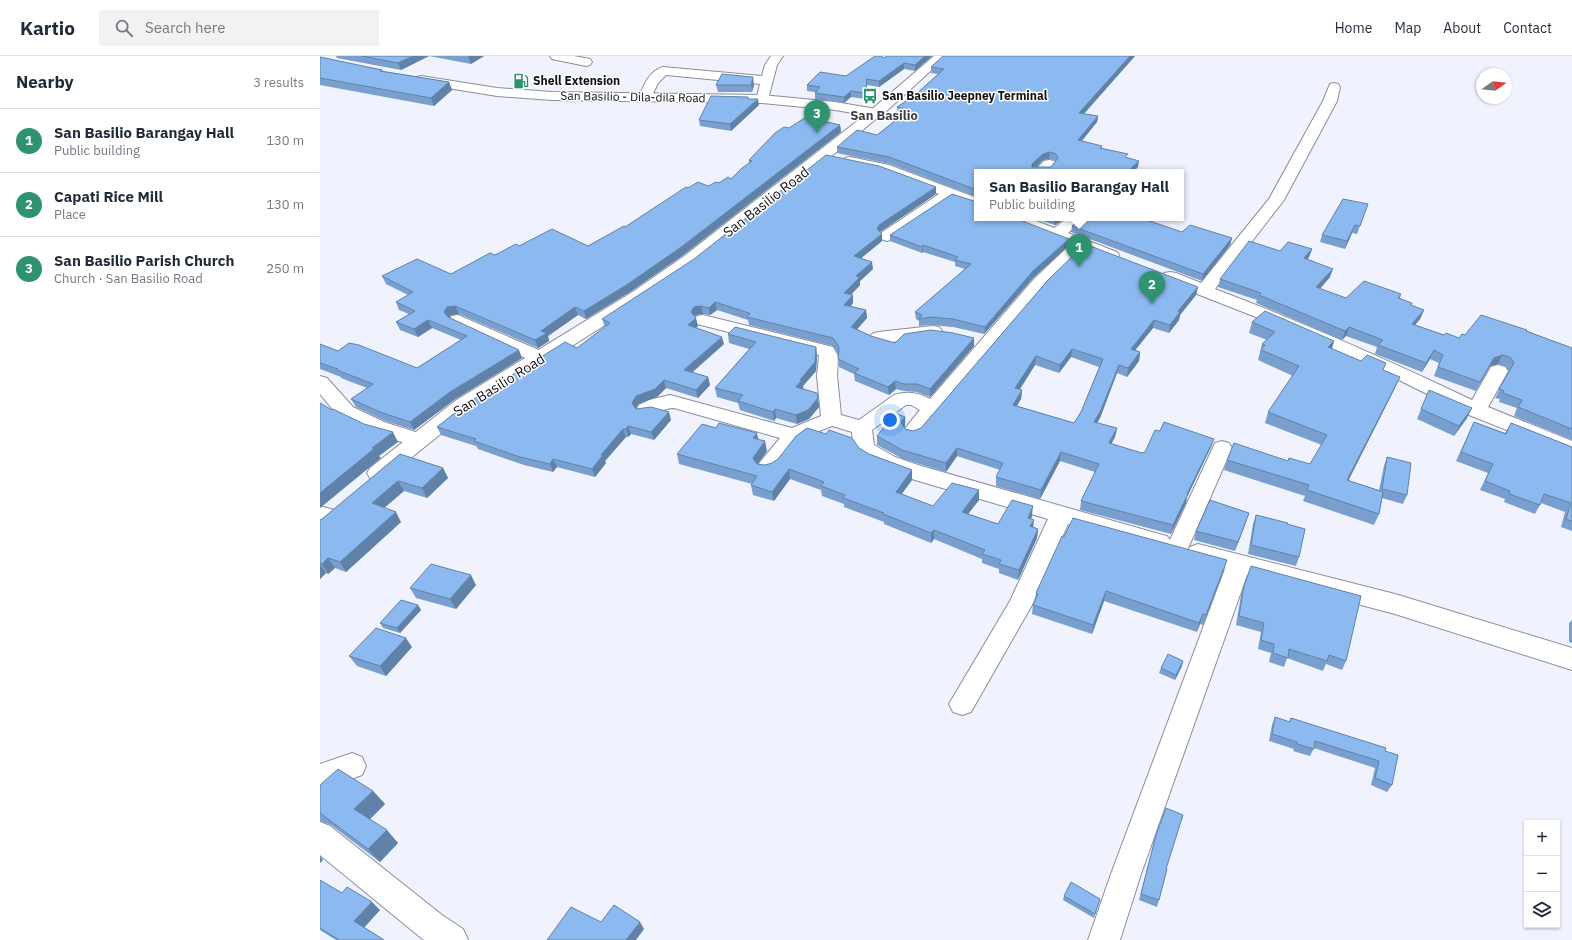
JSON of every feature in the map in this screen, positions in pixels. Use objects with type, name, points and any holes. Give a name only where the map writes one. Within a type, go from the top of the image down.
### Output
[{"type":"street","points":[[556,56],[586,62]]},
{"type":"street","points":[[762,99],[772,65],[777,56]]},
{"type":"street","name":"San Basilio Road","points":[[363,486],[418,440],[462,406],[637,297],[688,261],[823,156],[876,113],[941,56]]},
{"type":"street","points":[[645,97],[652,81],[663,71],[749,78],[767,82]]},
{"type":"street","name":"San Basilio - Dila-dila Road","points":[[406,77],[497,92],[552,96],[762,99],[835,106],[876,113]]},
{"type":"street","points":[[1205,290],[1276,200],[1330,101],[1334,87]]},
{"type":"street","points":[[823,156],[884,168],[974,202]]},
{"type":"street","points":[[886,236],[951,193]]},
{"type":"street","points":[[1023,221],[1125,260]]},
{"type":"street","points":[[1056,234],[1073,221]]},
{"type":"street","points":[[913,431],[1040,283],[1081,244]]},
{"type":"street","points":[[1154,271],[1205,290],[1388,368],[1476,410],[1572,449]]},
{"type":"street","points":[[458,320],[541,358]]},
{"type":"street","points":[[703,320],[826,351],[829,356],[827,376],[831,419]]},
{"type":"street","points":[[878,338],[929,331],[950,333]]},
{"type":"street","points":[[970,338],[989,342]]},
{"type":"street","points":[[1476,410],[1498,371]]},
{"type":"street","points":[[320,382],[346,412],[377,427],[418,440]]},
{"type":"street","points":[[862,428],[901,399],[915,399],[932,408]]},
{"type":"street","points":[[646,410],[665,401],[674,402],[794,435]]},
{"type":"street","points":[[767,466],[794,435],[831,419],[862,428]]},
{"type":"street","points":[[862,428],[863,445],[869,452],[880,459],[920,473],[1060,515],[1239,564],[1395,604],[1486,631],[1572,659]]},
{"type":"street","points":[[1178,547],[1222,448]]},
{"type":"street","points":[[962,704],[1020,605],[1060,515]]},
{"type":"street","points":[[1104,940],[1126,874],[1239,564]]},
{"type":"street","points":[[320,779],[325,775],[352,766]]},
{"type":"street","points":[[320,836],[431,926],[452,940]]},
{"type":"building","points":[[361,56],[413,56],[398,63]]},
{"type":"building","points":[[875,56],[882,56],[883,58],[888,56],[925,56],[915,65],[904,63],[879,81],[866,79],[865,93],[851,91],[844,97],[815,93],[820,87],[807,85],[820,72],[846,76]]},
{"type":"building","points":[[943,56],[1130,56],[1079,113],[1098,116],[1078,140],[1102,146],[1100,148],[1128,154],[1125,157],[1139,161],[1130,169],[974,169],[974,189],[889,157],[837,147],[857,130],[877,135],[909,110],[897,107],[915,95],[944,69],[931,67]],"holes":[[[1050,152],[1056,154],[1058,158],[1051,167],[1032,167],[1032,164],[1043,154]]]},
{"type":"building","points":[[320,57],[382,70],[380,71],[449,82],[431,98],[320,78]]},
{"type":"building","points":[[722,74],[753,77],[751,85],[716,85]]},
{"type":"building","points":[[711,96],[748,97],[748,99],[758,99],[730,124],[699,120]]},
{"type":"building","points":[[806,117],[840,125],[680,248],[628,284],[584,311],[575,307],[541,331],[547,333],[535,340],[455,306],[447,307],[444,312],[448,317],[519,350],[450,392],[410,422],[380,412],[351,399],[373,384],[320,363],[320,344],[338,351],[349,343],[359,345],[417,368],[467,336],[428,320],[414,329],[396,322],[415,311],[396,302],[413,292],[382,276],[417,259],[451,274],[490,253],[495,255],[516,244],[519,246],[552,229],[588,246],[624,226],[625,227],[686,187],[688,188],[698,182],[708,186],[716,182],[719,183],[728,177],[731,179],[752,161],[749,160],[775,133],[784,127],[789,128]]},
{"type":"building","points":[[826,155],[879,166],[936,187],[879,225],[877,229],[882,234],[854,256],[872,262],[856,276],[860,277],[844,293],[853,295],[844,305],[866,310],[851,327],[871,336],[895,343],[904,334],[931,330],[974,338],[930,389],[917,384],[904,384],[895,381],[888,387],[854,373],[859,369],[838,359],[839,347],[833,338],[747,317],[750,314],[749,313],[715,302],[709,308],[701,306],[694,307],[691,312],[696,318],[688,325],[722,337],[684,370],[708,377],[696,390],[664,380],[655,389],[636,396],[632,403],[636,409],[651,407],[669,412],[651,432],[628,426],[626,429],[623,429],[601,455],[603,455],[592,469],[553,459],[550,464],[520,457],[474,441],[476,439],[437,427],[466,404],[565,342],[577,348],[610,323],[602,319],[694,259]]},
{"type":"building","points":[[952,194],[974,201],[974,221],[1023,221],[1069,239],[1033,271],[985,327],[953,319],[931,317],[919,319],[922,315],[915,312],[971,264],[955,260],[958,257],[923,245],[922,247],[890,235]]},
{"type":"building","points":[[1343,199],[1368,204],[1360,226],[1355,225],[1347,241],[1322,235]]},
{"type":"building","points":[[1077,221],[1150,221],[1182,232],[1190,225],[1232,238],[1203,274],[1072,226]]},
{"type":"building","points":[[1249,241],[1280,251],[1288,242],[1312,249],[1304,258],[1333,269],[1316,287],[1346,298],[1364,281],[1401,294],[1398,298],[1412,303],[1411,305],[1424,310],[1412,324],[1444,335],[1446,333],[1459,338],[1462,334],[1465,335],[1481,315],[1527,330],[1526,331],[1572,348],[1572,429],[1518,407],[1522,400],[1503,393],[1504,391],[1499,389],[1514,363],[1510,357],[1502,355],[1494,358],[1480,382],[1438,367],[1443,355],[1434,350],[1426,363],[1378,345],[1383,340],[1349,327],[1345,331],[1259,295],[1261,293],[1220,279]]},
{"type":"building","points":[[1085,244],[1198,287],[1178,311],[1180,312],[1170,325],[1154,320],[1131,349],[1140,352],[1128,368],[1119,365],[1101,410],[1094,422],[1117,428],[1109,443],[1142,453],[1145,452],[1155,430],[1160,431],[1164,422],[1214,439],[1173,525],[1081,501],[1099,464],[1061,452],[1041,490],[996,477],[1003,463],[957,448],[946,463],[902,450],[877,436],[895,413],[905,417],[901,422],[905,429],[913,431],[921,428],[1048,280]],"holes":[[[1072,349],[1103,359],[1081,412],[1074,423],[1013,405],[1022,390],[1015,388],[1036,356],[1060,365]]]},
{"type":"building","points":[[1265,311],[1334,341],[1328,347],[1361,361],[1367,355],[1386,363],[1383,370],[1400,377],[1347,480],[1383,492],[1379,514],[1307,490],[1309,485],[1227,460],[1234,443],[1288,461],[1289,458],[1310,464],[1327,435],[1268,412],[1299,366],[1261,350],[1265,345],[1262,344],[1275,332],[1252,322]]},
{"type":"building","points":[[735,327],[816,347],[815,362],[796,387],[817,393],[818,398],[808,410],[796,415],[775,409],[773,412],[738,401],[743,395],[715,388],[756,342],[728,334]]},
{"type":"building","points":[[1429,390],[1472,408],[1459,426],[1421,409]]},
{"type":"building","points":[[320,403],[364,424],[393,432],[320,493]]},
{"type":"building","points":[[1474,422],[1506,434],[1511,423],[1572,447],[1572,521],[1566,519],[1571,503],[1544,494],[1540,505],[1509,494],[1510,491],[1485,481],[1493,464],[1461,452]]},
{"type":"building","points":[[719,423],[757,433],[753,438],[765,441],[753,458],[757,464],[765,465],[778,459],[796,436],[807,428],[826,434],[829,430],[852,438],[859,448],[869,454],[912,470],[896,492],[933,506],[952,483],[979,490],[962,512],[998,524],[1012,500],[1033,506],[1028,518],[1034,520],[1030,526],[1038,529],[1019,570],[999,564],[1001,560],[982,554],[985,550],[934,530],[931,533],[883,514],[884,513],[843,498],[845,495],[821,486],[824,482],[789,469],[772,492],[751,485],[757,476],[677,454],[702,424],[716,428]]},
{"type":"building","points":[[400,454],[443,468],[422,488],[398,481],[372,503],[396,512],[340,562],[328,558],[322,564],[320,563],[320,520]]},
{"type":"building","points":[[1387,457],[1411,463],[1407,495],[1382,489]]},
{"type":"building","points":[[1210,500],[1249,513],[1238,542],[1196,531]]},
{"type":"building","points":[[1256,515],[1305,529],[1299,557],[1251,545]]},
{"type":"building","points":[[1073,518],[1227,560],[1206,615],[1203,614],[1199,623],[1106,591],[1093,625],[1033,605],[1038,594],[1036,593],[1062,536],[1064,537]]},
{"type":"building","points":[[431,564],[471,575],[450,599],[410,588]]},
{"type":"building","points":[[1251,566],[1361,596],[1346,661],[1329,655],[1327,661],[1289,649],[1288,658],[1273,653],[1274,644],[1261,640],[1264,623],[1239,616],[1244,586]]},
{"type":"building","points":[[401,600],[418,605],[397,628],[380,623]]},
{"type":"building","points":[[376,628],[406,638],[380,666],[349,656]]},
{"type":"building","points":[[1168,654],[1183,661],[1176,675],[1161,668]]},
{"type":"building","points":[[1275,717],[1290,722],[1291,718],[1386,748],[1385,751],[1398,755],[1392,785],[1375,778],[1379,761],[1315,741],[1314,749],[1272,734]]},
{"type":"building","points":[[338,769],[373,791],[354,809],[387,830],[368,849],[320,813],[320,785]]},
{"type":"building","points":[[1166,808],[1183,815],[1166,869],[1159,900],[1141,894],[1156,835]]},
{"type":"building","points":[[320,880],[342,893],[347,887],[372,902],[354,921],[384,940],[339,940],[320,928]]},
{"type":"building","points":[[1071,882],[1100,899],[1095,914],[1064,896]]},
{"type":"building","points":[[614,905],[640,922],[626,940],[547,940],[571,907],[601,922]]},
{"type":"place","name":"Shell Extension","points":[[521,81]]},
{"type":"place","name":"San Basilio Jeepney Terminal","points":[[870,96]]},
{"type":"place","name":"San Basilio Parish Church","points":[[817,133]]},
{"type":"place","name":"San Basilio Barangay Hall","points":[[1079,267]]},
{"type":"place","name":"Capati Rice Mill","points":[[1152,304]]},
{"type":"district","name":"San Basilio","points":[[884,115]]}]
